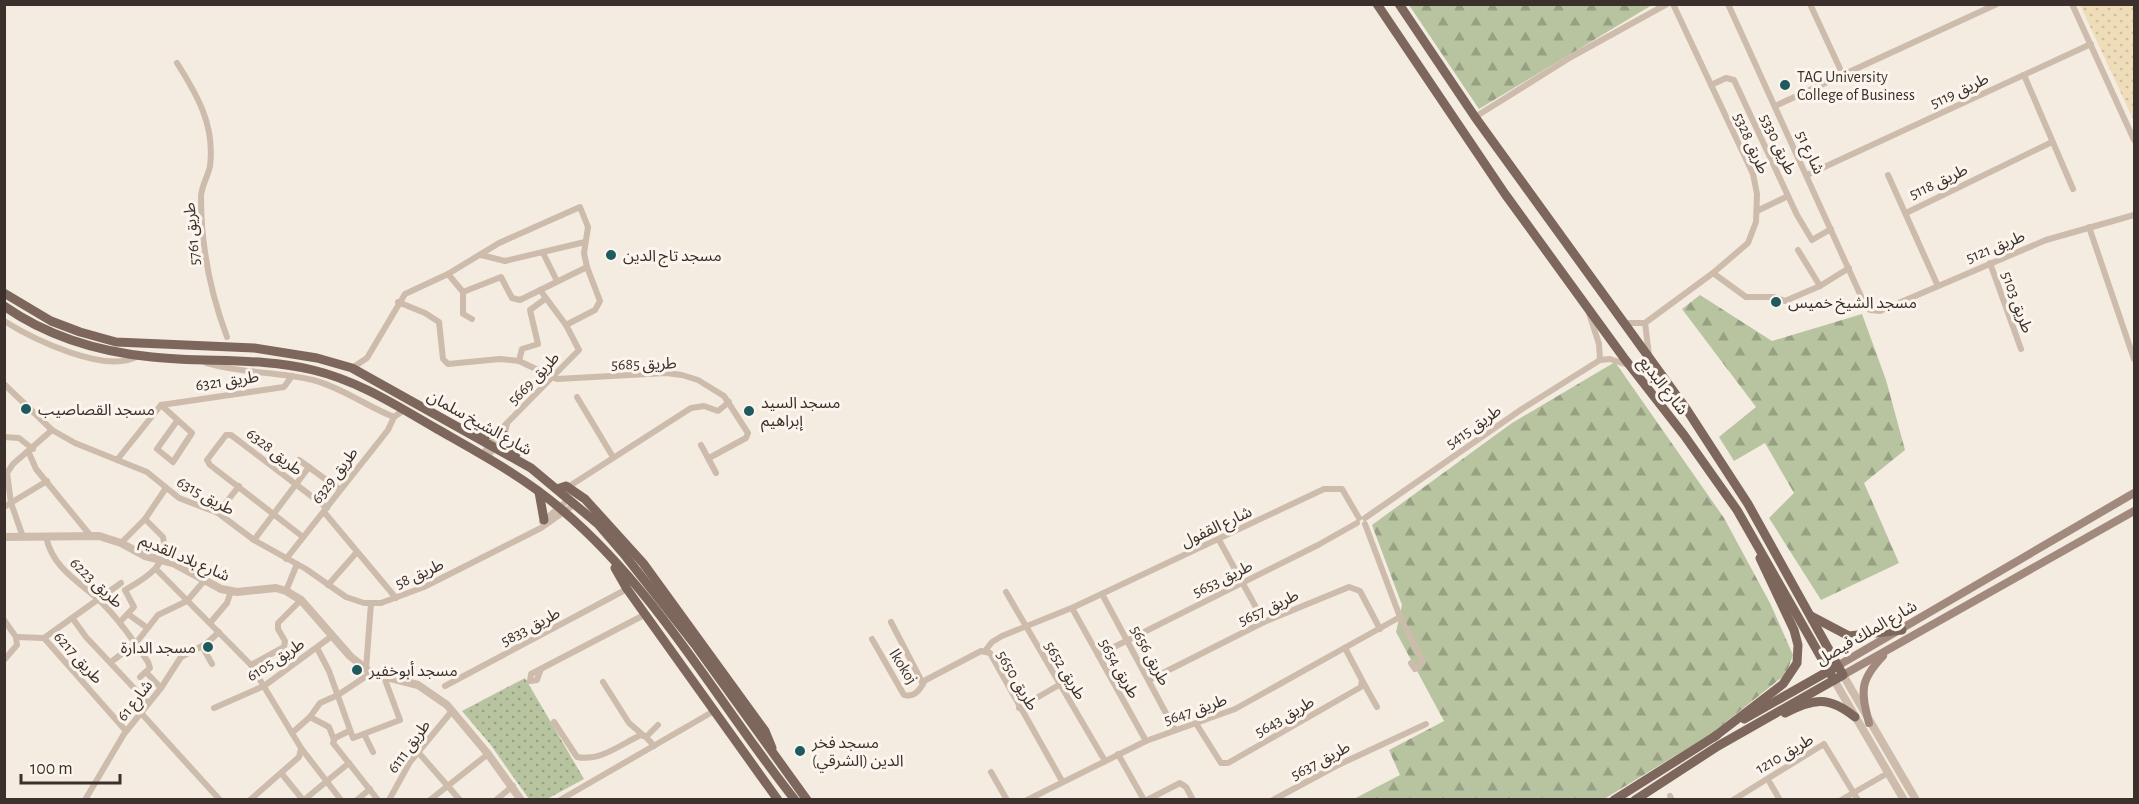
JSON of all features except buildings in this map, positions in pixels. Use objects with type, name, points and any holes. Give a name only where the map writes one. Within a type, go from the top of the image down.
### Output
[{"type":"main road","name":"شارع البديع","points":[[1377,4],[1505,194],[1631,367],[1684,435],[1742,518],[1831,675]]},
{"type":"main road","name":"شارع البديع","points":[[1399,4],[1475,117],[1651,361],[1748,504],[1843,675]]},
{"type":"main road","name":"شارع الشيخ سلمان","points":[[4,292],[51,321],[107,339],[221,347],[239,346],[317,358],[352,368],[480,437],[531,468],[598,524],[640,566]]},
{"type":"main road","name":"شارع الشيخ سلمان","points":[[4,306],[45,330],[80,343],[140,355],[252,361],[312,370],[356,383],[485,457],[563,510],[641,589],[795,800]]},
{"type":"main road","points":[[480,437],[501,434],[509,448],[531,468]]},
{"type":"main road","points":[[557,489],[568,487],[585,499],[640,566],[767,735],[772,753],[807,800]]},
{"type":"main road","points":[[539,492],[544,520]]},
{"type":"main road","name":"شارع الملك فيصل","points":[[1614,800],[1831,675],[1839,665],[2134,493]]},
{"type":"main road","name":"شارع الملك فيصل","points":[[1831,675],[1843,675],[2134,511]]},
{"type":"main road","points":[[1716,742],[1783,684],[1795,669],[1798,657],[1794,630],[1742,518]]},
{"type":"main road","points":[[609,558],[627,589],[778,800]]},
{"type":"main road","points":[[1811,616],[1849,636],[1902,630]]},
{"type":"main road","points":[[1869,723],[1862,692],[1864,680],[1891,648]]},
{"type":"main road","points":[[1716,742],[1812,702],[1834,703],[1855,717]]},
{"type":"main road","name":"شارع الملك فيصل","points":[[1635,800],[1716,742]]},
{"type":"main road","points":[[771,791],[783,784]]},
{"type":"street","points":[[1475,117],[1571,57],[1667,4]]},
{"type":"street","name":"طريق 5328","points":[[1645,323],[1713,273],[1748,243],[1755,230],[1757,211],[1757,194],[1752,171],[1674,4]]},
{"type":"street","name":"شارع 51","points":[[1728,4],[1865,305],[1870,310]]},
{"type":"street","points":[[2073,4],[2134,140]]},
{"type":"street","points":[[1813,5],[1843,75]]},
{"type":"street","points":[[1775,106],[1993,5]]},
{"type":"street","name":"طريق 5119","points":[[1807,175],[2091,45]]},
{"type":"street","name":"طريق 5761","points":[[177,63],[195,90],[206,116],[211,146],[209,170],[201,193],[204,243],[213,295],[227,337]]},
{"type":"street","points":[[2024,75],[2073,189]]},
{"type":"street","name":"طريق 5330","points":[[1711,85],[1728,77],[1734,80],[1788,196],[1812,240],[1831,229]]},
{"type":"street","name":"طريق 5118","points":[[1937,284],[1906,213],[2052,142]]},
{"type":"street","points":[[1888,175],[1906,213]]},
{"type":"street","points":[[1757,211],[1788,196]]},
{"type":"street","points":[[352,368],[367,358],[398,302],[405,294],[448,274],[499,243],[580,207],[588,227],[585,242],[587,267],[598,297],[598,306],[566,325]]},
{"type":"street","name":"طريق 5121","points":[[1870,310],[1880,311],[1937,284],[2046,240],[2134,215]]},
{"type":"street","points":[[2089,227],[2134,359]]},
{"type":"street","points":[[481,255],[505,261],[543,254],[585,242]]},
{"type":"street","points":[[1797,250],[1820,286]]},
{"type":"street","points":[[543,254],[557,281]]},
{"type":"street","name":"طريق 5103","points":[[1990,263],[2021,349]]},
{"type":"street","points":[[463,292],[498,277],[504,279],[514,300],[587,267]]},
{"type":"street","points":[[1713,273],[1739,294],[1756,299],[1774,297],[1785,301],[1820,286],[1849,268]]},
{"type":"street","points":[[448,274],[463,292],[463,314],[472,319]]},
{"type":"street","name":"طريق 5669","points":[[485,457],[507,424],[579,350],[566,325],[540,290]]},
{"type":"street","points":[[519,361],[521,346],[538,344],[530,310],[545,299]]},
{"type":"street","points":[[398,302],[425,313],[439,322],[443,359],[448,364],[500,359],[519,361],[551,377]]},
{"type":"street","points":[[1588,309],[1599,344],[1600,360],[1610,359],[1631,367]]},
{"type":"street","points":[[4,321],[39,339],[92,358],[118,362],[131,360],[140,355]]},
{"type":"street","points":[[1624,323],[1645,323],[1646,344],[1651,361]]},
{"type":"street","points":[[221,347],[227,337],[239,346]]},
{"type":"street","points":[[192,358],[234,370],[292,376],[350,393],[394,417]]},
{"type":"street","name":"طريق 5415","points":[[1361,521],[1522,409],[1600,360]]},
{"type":"street","name":"طريق 5685","points":[[551,377],[563,379],[666,373],[682,375],[715,389],[729,402]]},
{"type":"street","name":"طريق 6321","points":[[161,405],[284,387],[292,376]]},
{"type":"street","name":"طريق 6315","points":[[4,384],[52,430],[147,472],[179,498],[218,513],[254,540],[297,564],[346,597],[371,603]]},
{"type":"street","points":[[577,397],[613,457]]},
{"type":"street","points":[[568,487],[695,406],[704,406],[718,411],[729,402],[748,436],[709,458]]},
{"type":"street","points":[[117,460],[161,405],[191,431],[192,436],[173,462],[157,449],[177,421]]},
{"type":"street","name":"طريق 6329","points":[[286,559],[339,489],[388,430],[394,417],[404,410]]},
{"type":"street","points":[[23,537],[8,505],[5,484],[10,467],[31,451],[52,430]]},
{"type":"street","name":"طريق 6328","points":[[239,486],[210,465],[207,460],[208,455],[226,435],[231,435],[297,485],[325,510],[396,598]]},
{"type":"street","points":[[4,436],[19,438],[31,451],[33,463],[90,535]]},
{"type":"street","points":[[701,446],[716,473]]},
{"type":"street","points":[[299,460],[339,489]]},
{"type":"street","points":[[254,540],[309,467]]},
{"type":"street","points":[[8,505],[47,481]]},
{"type":"street","points":[[218,513],[239,486],[303,537]]},
{"type":"street","name":"شارع القفول","points":[[985,651],[994,640],[1024,625],[1072,608],[1329,487],[1342,489],[1361,521],[1400,617],[1423,664],[1415,669],[1411,663]]},
{"type":"street","points":[[121,543],[145,519],[166,488]]},
{"type":"street","name":"طريق 58","points":[[371,603],[396,598],[424,587],[534,531],[572,501]]},
{"type":"street","name":"طريق 58","points":[[534,531],[544,520],[563,510]]},
{"type":"street","points":[[120,622],[135,605],[125,590],[156,569],[163,560],[163,537],[145,519]]},
{"type":"street","name":"طريق 5653","points":[[1098,655],[1361,521]]},
{"type":"street","name":"شارع بلاد القديم","points":[[4,537],[90,535],[121,543],[145,556],[163,560],[190,571],[204,581],[231,591],[267,588],[286,591],[301,600],[332,636],[369,671],[384,678],[418,685],[452,711],[488,753],[521,800]]},
{"type":"street","name":"طريق 6223","points":[[46,537],[48,548],[59,566],[98,599],[136,643],[150,664],[146,672],[161,688]]},
{"type":"street","points":[[1219,540],[1264,622]]},
{"type":"street","points":[[328,585],[357,552]]},
{"type":"street","points":[[286,591],[297,564]]},
{"type":"street","points":[[156,569],[251,665],[301,748],[341,800]]},
{"type":"street","points":[[111,662],[136,643],[146,627],[165,610],[187,601],[204,581]]},
{"type":"street","points":[[44,638],[121,584]]},
{"type":"street","name":"طريق 5657","points":[[1149,680],[1264,622],[1351,586],[1360,591],[1380,629]]},
{"type":"street","name":"طريق 5833","points":[[445,686],[627,589]]},
{"type":"street","points":[[210,623],[227,603],[231,591]]},
{"type":"street","name":"طريق 5652","points":[[1006,592],[1105,760]]},
{"type":"street","name":"طريق 5656","points":[[1102,594],[1175,730]]},
{"type":"street","points":[[251,665],[284,647],[285,641],[278,629],[278,623],[301,600]]},
{"type":"street","points":[[292,733],[310,717],[320,704],[338,695],[369,671],[371,603]]},
{"type":"street","name":"طريق 5654","points":[[1072,608],[1146,741]]},
{"type":"street","points":[[128,614],[146,627]]},
{"type":"street","points":[[541,669],[646,614]]},
{"type":"street","name":"طريق 5647","points":[[1027,800],[1146,741],[1175,730],[1197,725],[1235,709],[1400,617]]},
{"type":"street","points":[[73,619],[86,638],[148,703]]},
{"type":"street","points":[[4,620],[16,637],[17,645],[4,660]]},
{"type":"street","points":[[891,622],[919,680],[924,682]]},
{"type":"street","name":"شارع 61","points":[[85,800],[126,731],[161,688],[181,657],[202,646],[219,632]]},
{"type":"street","name":"طريق 6105","points":[[214,708],[264,686],[299,658],[332,636]]},
{"type":"street","name":"طريق 6217","points":[[16,637],[44,638],[126,731]]},
{"type":"street","name":"lkokoj","points":[[872,639],[901,693],[910,696],[918,691],[924,682]]},
{"type":"street","points":[[202,646],[212,664]]},
{"type":"street","name":"طريق 6105","points":[[317,648],[338,695],[350,733]]},
{"type":"street","points":[[1345,648],[1377,707]]},
{"type":"street","name":"طريق 5650","points":[[924,682],[985,651],[990,653],[1062,781]]},
{"type":"street","points":[[140,677],[146,672]]},
{"type":"street","name":"شارع البديع","points":[[1831,675],[1904,800]]},
{"type":"street","name":"شارع البديع","points":[[1843,675],[1916,800]]},
{"type":"street","points":[[334,740],[350,733],[355,739],[398,722],[400,718],[384,678]]},
{"type":"street","name":"طريق 5643","points":[[1197,725],[1220,762],[1226,764],[1359,689],[1363,681]]},
{"type":"street","points":[[603,682],[629,723],[654,746]]},
{"type":"street","points":[[1019,708],[1059,685]]},
{"type":"street","name":"طريق 6111","points":[[388,800],[418,752],[452,711]]},
{"type":"street","points":[[560,800],[714,711]]},
{"type":"street","points":[[141,713],[220,800]]},
{"type":"street","points":[[310,717],[328,726],[335,746],[378,800]]},
{"type":"street","points":[[554,722],[573,753],[585,759],[601,755],[644,736],[658,724]]},
{"type":"street","name":"طريق 5637","points":[[1273,800],[1378,745],[1426,724]]},
{"type":"street","points":[[365,736],[373,752]]},
{"type":"street","name":"طريق 1210","points":[[1732,800],[1824,744],[1858,800]]},
{"type":"street","points":[[253,799],[299,757],[301,748]]},
{"type":"street","points":[[418,752],[460,800]]},
{"type":"street","points":[[430,800],[488,753]]},
{"type":"street","points":[[1118,754],[1146,800],[1180,783],[1186,787],[1193,800]]},
{"type":"street","points":[[282,774],[303,800],[349,763]]},
{"type":"street","points":[[992,772],[1007,800]]},
{"type":"street","points":[[1840,800],[1888,773]]},
{"type":"street","points":[[1770,783],[1780,800]]},
{"type":"street","points":[[496,800],[513,786]]},
{"type":"street","points":[[357,800],[370,789]]},
{"type":"green space","points":[[1409,5],[1652,5],[1479,109]]},
{"type":"green space","points":[[1700,295],[1772,341],[1862,314],[1886,380],[1905,450],[1864,483],[1899,563],[1821,600],[1769,518],[1794,493],[1765,443],[1734,461],[1719,437],[1756,407],[1682,309]]},
{"type":"green space","points":[[1615,362],[1724,518],[1771,605],[1793,655],[1786,674],[1711,734],[1604,799],[1352,800],[1400,775],[1389,750],[1444,721],[1396,632],[1402,605],[1372,525],[1512,423]]},
{"type":"green space","points":[[525,678],[584,779],[547,799],[529,799],[490,744],[462,711]]},
{"type":"sand","points":[[2080,5],[2134,5],[2134,121]]},
{"type":"place","name":"TAG University College of Business","points":[[1785,85]]},
{"type":"place","name":"مسجد تاج الدين","points":[[611,255]]},
{"type":"place","name":"مسجد الشيخ خميس","points":[[1776,302]]},
{"type":"place","name":"مسجد القصاصيب","points":[[26,409]]},
{"type":"place","name":"مسجد السيد إبراهيم","points":[[749,411]]},
{"type":"place","name":"مسجد الدارة","points":[[208,647]]},
{"type":"place","name":"مسجد أبوخفير","points":[[357,670]]},
{"type":"place","name":"مسجد فخر الدين (الشرقي)","points":[[800,751]]}]
